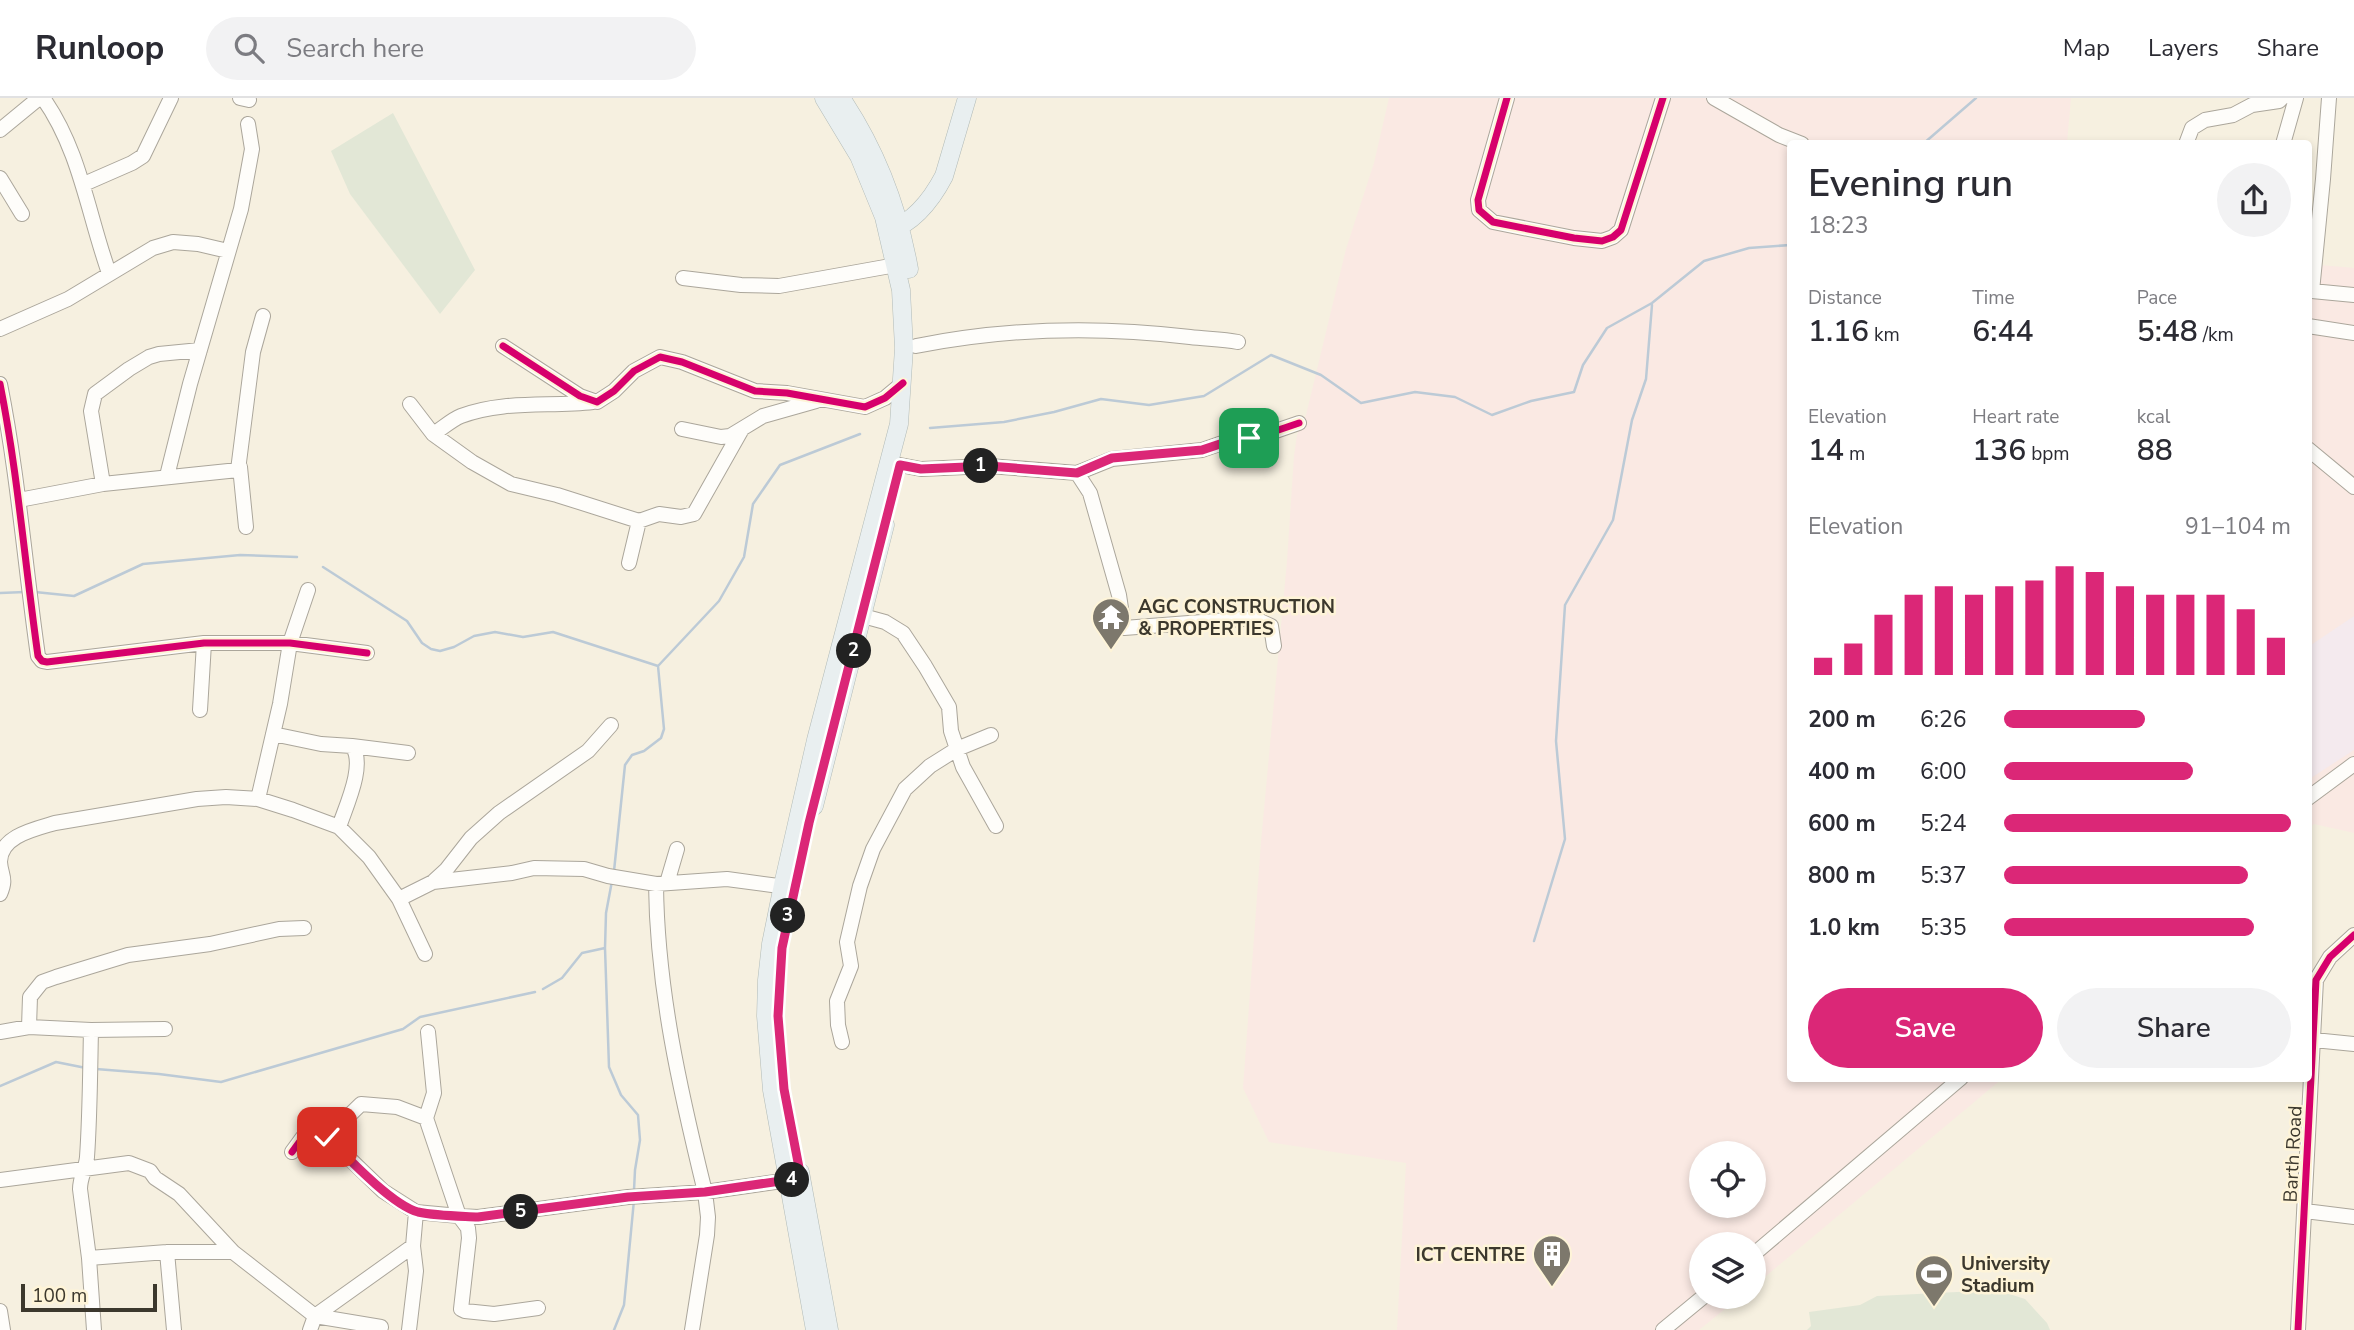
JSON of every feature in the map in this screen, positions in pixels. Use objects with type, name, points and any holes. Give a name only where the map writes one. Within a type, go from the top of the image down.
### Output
[{"type":"main road","points":[[788,887],[816,740],[899,424],[903,383],[904,312],[892,222],[859,156],[824,98]]},
{"type":"main road","points":[[829,1330],[772,1090],[766,1016],[771,944],[863,616],[900,465],[909,421],[916,346],[913,291],[866,139],[841,98]]},
{"type":"main road","points":[[892,222],[931,198],[944,176],[967,98]]},
{"type":"main road","points":[[795,1179],[815,1330]]},
{"type":"street","points":[[0,130],[41,98],[54,113],[84,184],[109,273]]},
{"type":"street","points":[[84,184],[144,156],[171,98]]},
{"type":"street","points":[[1507,98],[1478,200],[1479,210],[1493,222],[1602,241],[1613,237],[1621,229],[1663,98]]},
{"type":"street","points":[[1714,98],[1792,140]]},
{"type":"street","points":[[2188,140],[2192,128],[2205,120],[2233,115],[2252,105],[2279,101],[2282,98]]},
{"type":"street","points":[[2283,140],[2296,98]]},
{"type":"street","points":[[2312,265],[2323,179],[2329,98]]},
{"type":"street","points":[[167,476],[200,349],[241,209],[251,164],[252,149],[248,124]]},
{"type":"street","points":[[0,178],[22,214]]},
{"type":"street","points":[[0,329],[68,299],[153,248],[173,242],[228,251]]},
{"type":"street","points":[[683,278],[741,285],[779,286],[896,265]]},
{"type":"street","points":[[2312,289],[2354,295]]},
{"type":"street","points":[[246,527],[240,467],[250,372],[263,316]]},
{"type":"street","points":[[2312,327],[2354,333]]},
{"type":"street","points":[[916,346],[955,338],[1033,330],[1143,331],[1238,342]]},
{"type":"street","points":[[503,346],[580,396],[597,402]]},
{"type":"street","points":[[103,484],[91,411],[95,394],[149,358],[159,354],[200,349]]},
{"type":"street","points":[[433,435],[460,416],[526,404],[572,405],[597,402],[614,391],[634,371],[660,357],[682,362],[755,391],[788,393],[865,407],[885,398],[903,383]]},
{"type":"street","points":[[0,384],[4,433],[19,500],[29,593],[38,656],[42,661],[47,663],[204,643],[290,643],[367,653]]},
{"type":"street","points":[[682,429],[721,437],[730,436],[763,416],[821,400]]},
{"type":"street","points":[[410,404],[433,435],[472,462],[511,484],[639,520],[659,514],[681,517],[694,514],[742,429]]},
{"type":"street","points":[[900,465],[921,469],[989,466],[1077,473],[1112,458],[1202,450],[1226,442],[1261,436],[1299,423]]},
{"type":"street","points":[[2312,452],[2354,487]]},
{"type":"street","points":[[19,500],[103,484],[238,470],[240,467]]},
{"type":"street","points":[[1077,473],[1090,494],[1119,595],[1124,628],[1254,618],[1270,626],[1274,646]]},
{"type":"street","points":[[629,564],[639,520]]},
{"type":"street","points":[[258,799],[290,643],[308,590]]},
{"type":"street","points":[[863,616],[885,622],[903,633],[949,707],[957,750],[963,766],[996,826]]},
{"type":"street","points":[[200,710],[204,643]]},
{"type":"street","points":[[399,899],[433,882],[471,838],[499,813],[588,751],[611,725]]},
{"type":"street","points":[[273,734],[321,744],[408,753]]},
{"type":"street","points":[[842,1042],[837,1001],[851,966],[846,942],[860,886],[873,849],[905,789],[930,766],[991,735]]},
{"type":"street","points":[[340,827],[357,769],[357,752],[352,746]]},
{"type":"street","points":[[2312,795],[2354,764]]},
{"type":"street","points":[[0,894],[5,880],[0,861],[5,847],[13,839],[33,829],[197,799],[258,799],[340,827],[369,857],[399,899],[425,954]]},
{"type":"street","points":[[677,849],[661,883],[660,961],[671,1037],[708,1217],[692,1330]]},
{"type":"street","points":[[433,882],[534,868],[584,869],[615,877],[661,883],[727,879],[788,887]]},
{"type":"street","points":[[29,1027],[30,997],[42,982],[128,955],[211,944],[279,929],[304,928]]},
{"type":"street","name":"Barth Road","points":[[2312,1078],[2316,980],[2330,957],[2354,936]]},
{"type":"street","points":[[0,1032],[29,1027],[165,1029]]},
{"type":"street","points":[[91,1030],[86,1170],[80,1179],[80,1189],[89,1258],[94,1330]]},
{"type":"street","points":[[428,1032],[434,1093],[426,1118],[459,1216],[468,1228],[461,1309],[494,1314],[538,1308]]},
{"type":"street","points":[[2314,1040],[2354,1044]]},
{"type":"street","points":[[1766,1244],[1956,1082]]},
{"type":"street","name":"Barth Road","points":[[2298,1330],[2312,1082]]},
{"type":"street","points":[[327,1137],[362,1104],[397,1107],[426,1118]]},
{"type":"street","points":[[292,1152],[303,1137],[316,1132],[327,1137],[383,1191],[416,1212],[459,1216],[478,1217],[635,1197],[705,1192],[795,1179]]},
{"type":"street","points":[[0,1180],[129,1163],[150,1171],[155,1178],[179,1194],[233,1252],[313,1323],[381,1327]]},
{"type":"street","points":[[2305,1211],[2354,1217]]},
{"type":"street","points":[[409,1330],[416,1271],[413,1246],[416,1212]]},
{"type":"street","points":[[313,1323],[413,1246]]},
{"type":"street","points":[[89,1258],[167,1252],[233,1252]]},
{"type":"street","points":[[167,1252],[174,1330]]},
{"type":"street","points":[[1662,1330],[1689,1308]]},
{"type":"street","points":[[0,1311],[4,1330]]},
{"type":"shaded area","points":[[1389,98],[2071,98],[2067,140],[1787,140],[1787,1082],[1998,1082],[1766,1276],[1766,1232],[1689,1232],[1689,1309],[1725,1309],[1699,1330],[1397,1330],[1406,1163],[1269,1142],[1243,1088],[1294,456],[1297,435],[1306,415],[1346,249],[1374,163]]},
{"type":"shaded area","points":[[2312,264],[2354,268],[2354,833],[2312,826]]},
{"type":"shaded area","points":[[2354,616],[2354,750],[2312,777],[2312,644]]},
{"type":"green space","points":[[393,113],[475,270],[440,314],[350,194],[331,151]]},
{"type":"green space","name":"University Stadium","points":[[1997,1290],[2025,1299],[2050,1330],[1807,1330],[1811,1326],[1809,1312],[1860,1305],[1877,1296]]},
{"type":"waterway","points":[[1928,140],[1976,98]]},
{"type":"waterway","points":[[930,428],[1004,422],[1101,399],[1149,405],[1204,396],[1271,355],[1321,375],[1361,403],[1415,392],[1455,397],[1492,415],[1531,401],[1574,392],[1583,365],[1607,328],[1652,303],[1704,261],[1749,248],[1787,245]]},
{"type":"waterway","points":[[1534,941],[1565,839],[1556,741],[1565,605],[1613,520],[1632,420],[1646,379],[1652,305]]},
{"type":"waterway","points":[[614,871],[625,765],[632,755],[644,751],[661,738],[664,729],[658,666],[719,601],[744,557],[753,504],[780,465],[860,434]]},
{"type":"waterway","points":[[35,592],[74,596],[143,564],[240,555],[297,557]]},
{"type":"waterway","points":[[323,567],[407,621],[422,643],[431,649],[440,651],[474,636],[495,632],[523,637],[553,632],[658,666]]},
{"type":"waterway","points":[[0,593],[25,592]]},
{"type":"waterway","points":[[612,881],[606,913],[605,948],[609,1067],[621,1095],[638,1115],[640,1140],[634,1190]]},
{"type":"waterway","points":[[543,989],[562,978],[582,953],[605,948]]},
{"type":"waterway","points":[[96,1069],[221,1082],[403,1029],[420,1017],[535,992]]},
{"type":"waterway","points":[[0,1086],[56,1062],[86,1068]]},
{"type":"waterway","points":[[614,1330],[624,1305],[634,1200]]},
{"type":"cycle path","points":[[1507,98],[1478,200],[1479,210],[1493,222],[1602,241],[1621,230],[1663,98]]},
{"type":"cycle path","points":[[503,346],[580,396],[597,402],[614,391],[634,371],[660,357],[682,362],[755,391],[787,393],[865,407],[885,398],[903,383]]},
{"type":"cycle path","points":[[0,384],[17,486],[38,656],[42,661],[204,643],[290,643],[367,653]]},
{"type":"cycle path","points":[[900,465],[921,469],[989,466],[1077,473],[1112,459],[1202,450],[1225,442],[1261,436],[1299,423]]},
{"type":"cycle path","points":[[2312,1058],[2316,980],[2330,957],[2354,935]]},
{"type":"cycle path","points":[[2298,1330],[2311,1082]]},
{"type":"cycle path","points":[[292,1152],[303,1137],[316,1132],[327,1137],[383,1191],[416,1212],[478,1217],[628,1197],[705,1192],[801,1178]]},
{"type":"place","name":"AGC CONSTRUCTION & PROPERTIES","points":[[1111,651]]},
{"type":"place","name":"ICT CENTRE","points":[[1552,1288]]},
{"type":"place","name":"University Stadium","points":[[1934,1308]]},
{"type":"route","points":[[327,1137],[383,1191],[416,1212],[459,1216],[478,1217],[628,1197],[705,1192],[801,1178],[784,1089],[778,1016],[782,948],[809,823],[900,465],[921,469],[989,466],[1077,473],[1112,458],[1202,450],[1249,438]]}]
